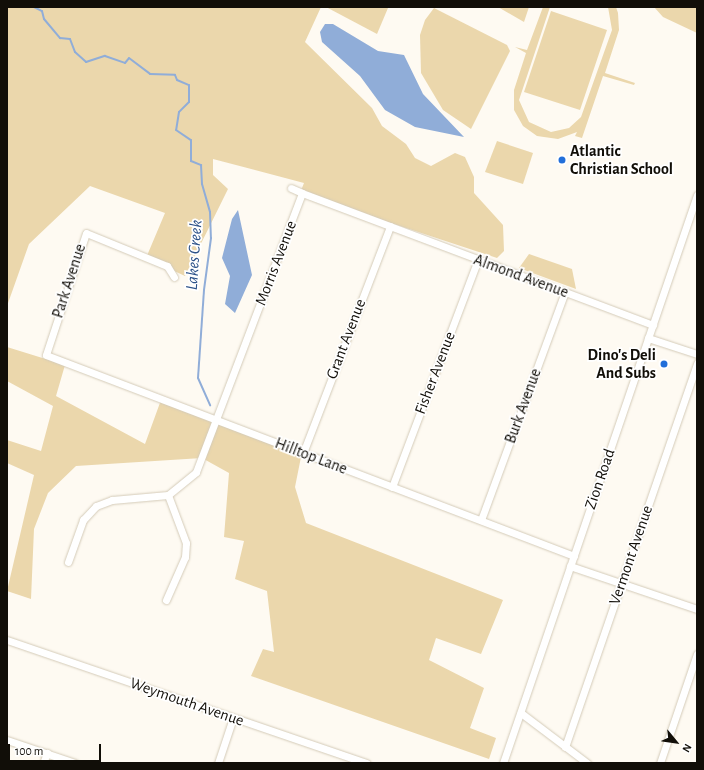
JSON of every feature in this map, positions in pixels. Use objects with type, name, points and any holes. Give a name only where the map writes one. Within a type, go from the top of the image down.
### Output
[{"type":"street","points":[[291,188],[390,226]]},
{"type":"street","name":"Morris Avenue","points":[[168,495],[186,483],[196,472],[302,193]]},
{"type":"street","name":"Zion Road","points":[[503,763],[697,195]]},
{"type":"street","name":"Almond Avenue","points":[[390,226],[652,325]]},
{"type":"street","name":"Grant Avenue","points":[[302,453],[390,226]]},
{"type":"street","name":"Park Avenue","points":[[48,356],[47,349],[86,233],[167,266],[174,277]]},
{"type":"street","name":"Fisher Avenue","points":[[392,487],[478,259]]},
{"type":"street","name":"Burk Avenue","points":[[481,520],[565,292]]},
{"type":"street","points":[[648,338],[697,354]]},
{"type":"street","name":"Hilltop Lane","points":[[48,356],[574,556]]},
{"type":"street","name":"Vermont Avenue","points":[[565,747],[697,363]]},
{"type":"street","points":[[68,562],[84,520],[96,506],[112,500],[168,495],[186,543],[185,557],[166,600]]},
{"type":"street","points":[[570,566],[697,609]]},
{"type":"street","name":"Weymouth Avenue","points":[[7,640],[367,763]]},
{"type":"street","points":[[660,763],[697,654]]},
{"type":"street","points":[[521,713],[587,763]]},
{"type":"street","points":[[218,763],[233,718]]},
{"type":"street","points":[[7,740],[75,763]]},
{"type":"street","points":[[43,763],[47,753]]},
{"type":"shaded area","points":[[7,7],[321,7],[305,42],[372,108],[382,126],[406,144],[415,158],[431,166],[455,153],[465,157],[474,177],[474,193],[503,225],[504,251],[497,258],[300,193],[304,183],[213,159],[213,175],[228,189],[185,276],[146,258],[165,213],[90,186],[29,244],[7,306]]},
{"type":"shaded area","points":[[326,7],[388,7],[388,8],[377,34]]},
{"type":"shaded area","points":[[498,7],[529,7],[524,22]]},
{"type":"shaded area","points":[[543,7],[550,7],[519,100],[529,122],[551,132],[569,128],[581,117],[612,30],[608,7],[616,7],[618,13],[619,30],[605,73],[635,83],[634,85],[603,76],[582,138],[575,136],[577,132],[558,139],[537,136],[523,126],[514,110],[514,90],[526,53],[515,47],[527,50]]},
{"type":"shaded area","points":[[654,7],[697,7],[697,33],[663,17]]},
{"type":"shaded area","points":[[434,8],[507,45],[510,51],[471,129],[443,110],[421,73],[420,35],[425,20]]},
{"type":"shaded area","points":[[551,11],[607,30],[580,110],[524,92]]},
{"type":"shaded area","points":[[497,141],[533,153],[523,184],[485,172]]},
{"type":"shaded area","points":[[529,254],[572,269],[576,289],[519,268]]},
{"type":"shaded area","points":[[7,347],[65,365],[56,396],[145,444],[161,400],[271,442],[301,457],[295,487],[306,523],[503,600],[481,654],[436,638],[429,660],[484,688],[470,728],[496,738],[489,759],[251,676],[263,649],[274,652],[267,591],[235,579],[244,541],[224,537],[229,473],[202,458],[76,466],[48,493],[34,529],[31,599],[7,591],[34,475],[7,463],[7,440],[41,451],[53,406],[7,381]]},
{"type":"water","points":[[325,24],[333,24],[378,51],[404,55],[423,94],[464,137],[415,127],[385,110],[360,76],[322,42],[320,32]]},
{"type":"water","points":[[238,210],[252,275],[235,313],[225,304],[230,276],[222,258],[232,219]]},
{"type":"waterway","name":"Lakes Creek","points":[[34,7],[42,11],[44,19],[60,38],[70,39],[75,52],[86,62],[105,56],[125,63],[129,58],[150,74],[175,75],[177,80],[189,85],[189,102],[179,112],[176,130],[191,140],[191,161],[201,165],[202,184],[210,212],[211,238],[204,290],[198,378],[210,405]]},
{"type":"place","name":"Atlantic Christian School","points":[[562,160]]},
{"type":"place","name":"Dino's Deli And Subs","points":[[664,364]]}]
